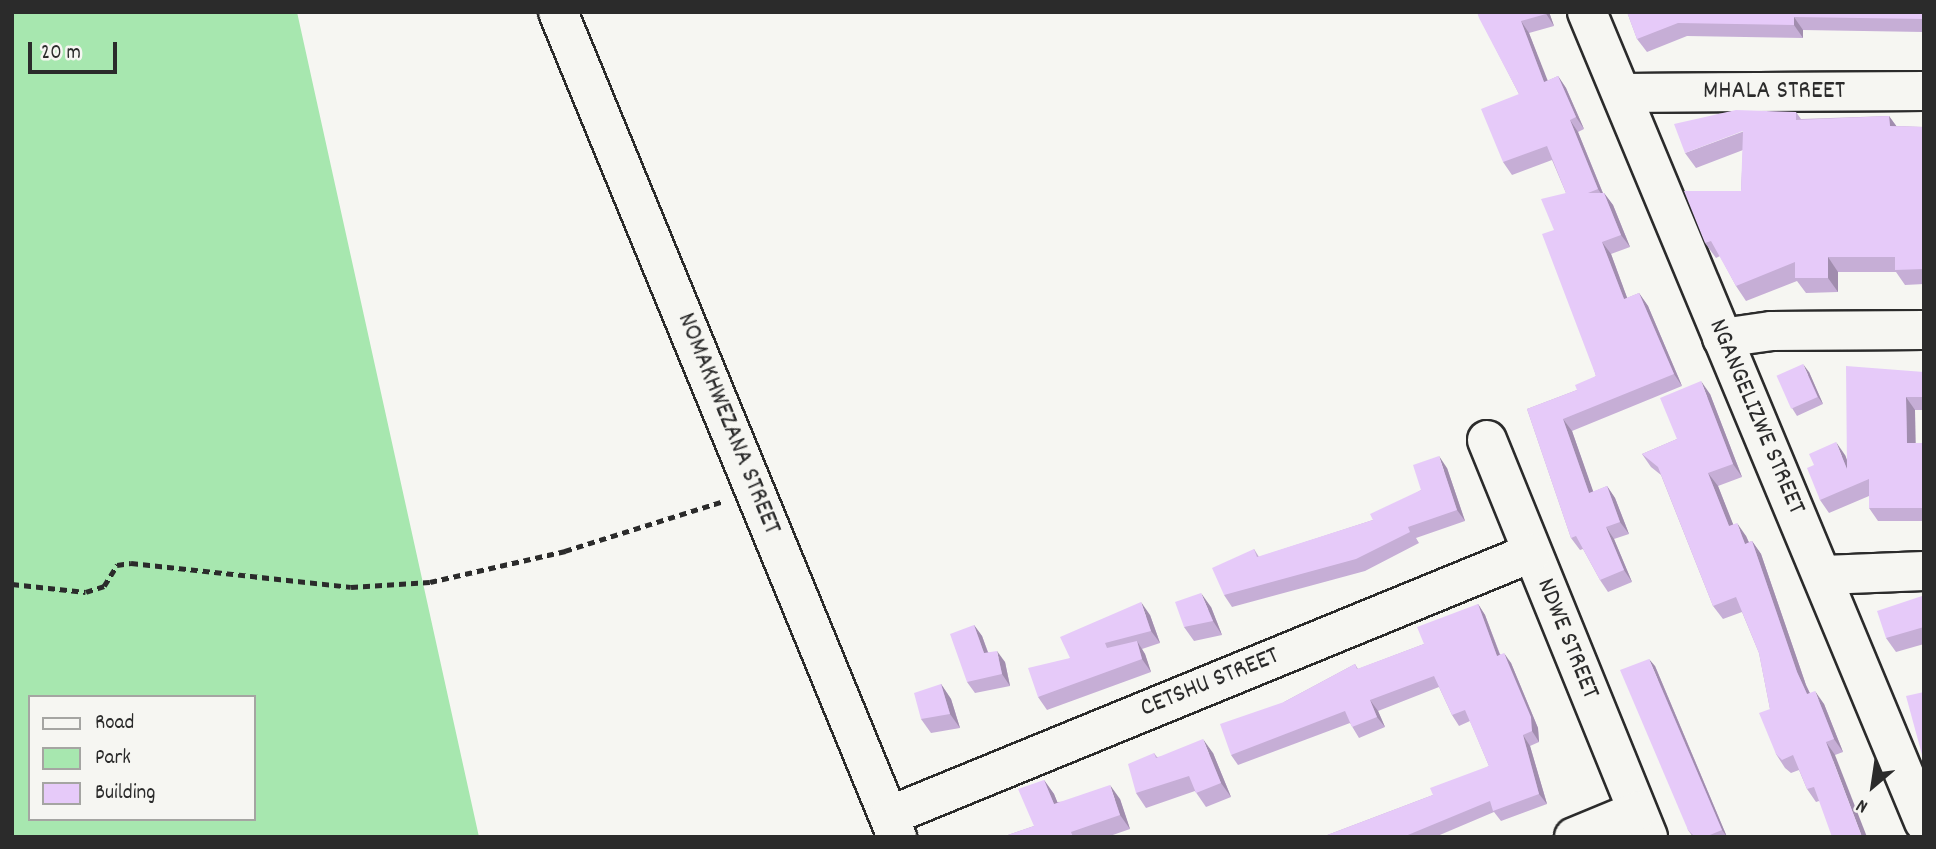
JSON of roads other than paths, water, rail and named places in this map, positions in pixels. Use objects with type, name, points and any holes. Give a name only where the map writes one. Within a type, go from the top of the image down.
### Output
[{"type":"street","name":"NOMAKHWEZANA STREET","points":[[558,12],[893,827]]},
{"type":"street","name":"NGANGELIZWE STREET","points":[[1587,12],[1824,575],[1923,819]]},
{"type":"street","name":"MHALA STREET","points":[[1623,93],[1924,91]]},
{"type":"street","points":[[1722,338],[1771,331],[1924,330]]},
{"type":"street","name":"NDWE STREET","points":[[1487,440],[1531,554],[1643,824]]},
{"type":"street","name":"CETSHU STREET","points":[[893,827],[1531,554]]},
{"type":"street","points":[[1824,575],[1924,571]]},
{"type":"street","points":[[1574,837],[1643,824]]}]
